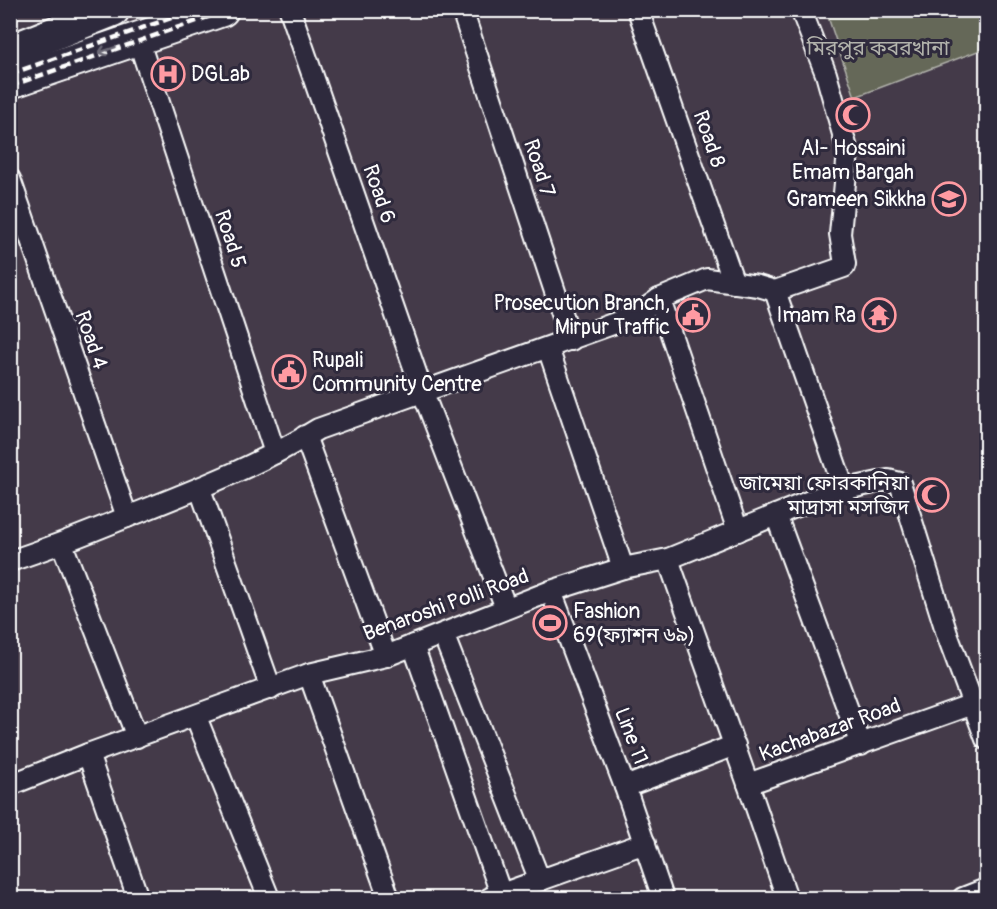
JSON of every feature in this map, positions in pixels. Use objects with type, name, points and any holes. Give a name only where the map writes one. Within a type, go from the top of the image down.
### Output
[{"type":"main road","points":[[10,51],[114,10]]},
{"type":"main road","points":[[10,82],[222,10]]},
{"type":"street","name":"Road 6","points":[[290,10],[423,393],[506,608]]},
{"type":"street","name":"Road 7","points":[[462,10],[571,340]]},
{"type":"street","name":"Road 8","points":[[638,10],[734,283]]},
{"type":"street","points":[[10,561],[62,544],[200,489],[275,453],[318,429],[635,316],[659,299],[707,279],[775,291],[844,267],[840,234],[848,152],[826,74],[801,10]]},
{"type":"street","name":"Road 5","points":[[138,39],[275,453]]},
{"type":"street","name":"Road 4","points":[[10,179],[127,517]]},
{"type":"street","points":[[775,291],[843,489]]},
{"type":"street","points":[[659,299],[738,531]]},
{"type":"street","points":[[548,348],[623,568]]},
{"type":"street","points":[[305,436],[386,656]]},
{"type":"street","name":"Benaroshi Polli Road","points":[[12,779],[196,717],[309,674],[386,656],[551,591],[623,568],[668,559],[832,492],[888,480],[900,483],[947,634],[977,697]]},
{"type":"street","points":[[200,489],[271,689]]},
{"type":"street","points":[[776,515],[861,745]]},
{"type":"street","points":[[62,544],[137,737]]},
{"type":"street","points":[[668,559],[748,784]]},
{"type":"street","name":"Line 11","points":[[551,591],[645,843],[663,898]]},
{"type":"street","points":[[443,634],[540,881]]},
{"type":"street","points":[[413,645],[496,896],[645,843]]},
{"type":"street","points":[[309,674],[389,898]]},
{"type":"street","points":[[977,697],[987,739]]},
{"type":"street","name":"Kachabazar Road","points":[[787,898],[748,784],[861,745],[977,697]]},
{"type":"street","points":[[196,717],[269,898]]},
{"type":"street","points":[[624,787],[735,745]]},
{"type":"street","points":[[88,754],[138,898]]},
{"type":"street","points":[[963,898],[987,889]]},
{"type":"green space","name":"মিরপুর কবরখানা","points":[[826,11],[986,11],[986,48],[855,97]]},
{"type":"railway","points":[[10,74],[194,10]]},
{"type":"railway","points":[[10,86],[228,10]]},
{"type":"place","name":"DGLab","points":[[168,74]]},
{"type":"place","name":"Al- Hossaini Emam Bargah","points":[[853,115]]},
{"type":"place","name":"Grameen Sikkha","points":[[949,199]]},
{"type":"place","name":"Prosecution Branch, Mirpur Traffic","points":[[693,315]]},
{"type":"place","name":"Imam Ra","points":[[879,315]]},
{"type":"place","name":"Rupali Community Centre","points":[[289,372]]},
{"type":"place","name":"জামেয়া ফোরকানিয়া মাদ্রাসা মসজিদ","points":[[932,495]]},
{"type":"place","name":"Fashion 69(ফ্যাশন ৬৯)","points":[[550,623]]}]
